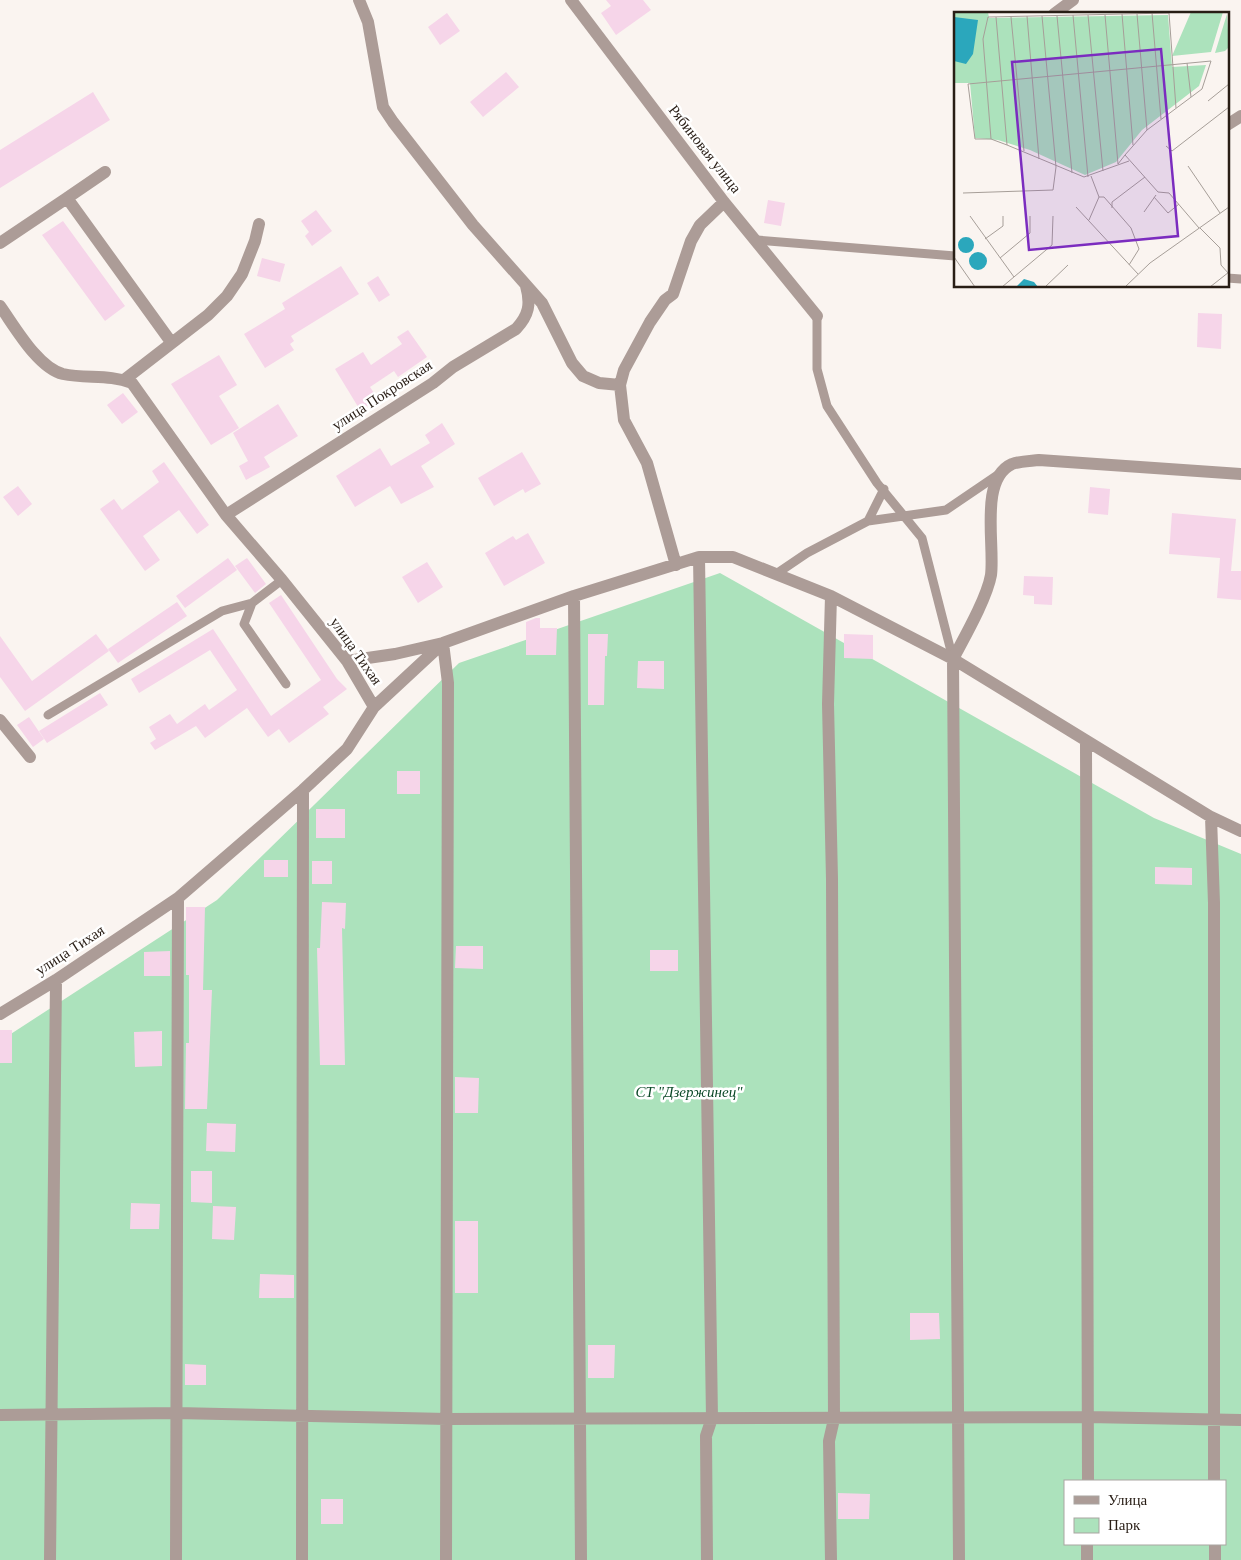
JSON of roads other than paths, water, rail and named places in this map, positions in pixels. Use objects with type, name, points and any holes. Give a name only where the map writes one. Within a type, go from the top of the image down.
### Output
[{"type":"street","points":[[359,0],[368,22],[383,107],[473,225],[542,303],[572,363],[582,376],[599,384],[620,385]]},
{"type":"street","name":"Рябиновая улица","points":[[571,0],[724,202],[757,240],[817,316]]},
{"type":"street","points":[[1057,12],[1073,0]]},
{"type":"street","points":[[1228,124],[1241,116]]},
{"type":"street","points":[[0,243],[105,172]]},
{"type":"street","points":[[68,198],[171,342]]},
{"type":"street","points":[[676,565],[647,463],[624,420],[620,385],[624,370],[650,322],[665,300],[673,294],[691,241],[700,226],[724,202]]},
{"type":"street","points":[[0,306],[43,364],[62,374],[117,377],[124,380],[208,315],[227,296],[242,274],[256,241],[258,224]]},
{"type":"street","name":"улица Покровская","points":[[226,515],[433,383],[453,367],[516,329],[522,322],[530,304],[526,286]]},
{"type":"street","name":"улица Тихая","points":[[0,1014],[56,980],[178,898],[303,790],[347,749],[374,707],[347,661],[282,580],[226,515],[132,383],[124,380]]},
{"type":"street","points":[[959,1560],[953,659],[974,620],[990,576],[992,496],[999,474],[1013,464],[1039,460],[1241,474]]},
{"type":"street","points":[[699,557],[712,1418],[706,1436],[707,1560]]},
{"type":"street","points":[[347,661],[395,654],[443,643],[574,596],[699,557],[733,557],[831,596],[953,659],[1211,817],[1241,832]]},
{"type":"street","points":[[574,596],[581,1560]]},
{"type":"street","points":[[831,596],[828,704],[832,879],[834,1419],[829,1441],[831,1560]]},
{"type":"street","points":[[374,707],[443,643]]},
{"type":"street","points":[[443,643],[448,683],[446,1560]]},
{"type":"street","points":[[0,720],[30,757]]},
{"type":"street","points":[[1086,741],[1088,1480]]},
{"type":"street","points":[[302,1560],[303,790]]},
{"type":"street","points":[[1211,817],[1214,903],[1214,1480]]},
{"type":"street","points":[[176,1560],[178,898]]},
{"type":"street","points":[[50,1560],[56,980]]},
{"type":"street","points":[[0,1415],[176,1412],[447,1419],[580,1420],[1088,1417],[1241,1420]]},
{"type":"street","points":[[1087,1545],[1087,1560]]},
{"type":"street","points":[[1215,1545],[1215,1560]]},
{"type":"lane","points":[[757,240],[954,256]]},
{"type":"lane","points":[[1228,278],[1241,279]]},
{"type":"lane","points":[[817,316],[818,369],[827,406],[877,483],[884,489],[922,538],[953,659]]},
{"type":"lane","points":[[776,574],[807,553],[868,521],[946,510],[999,474]]},
{"type":"lane","points":[[868,521],[884,489]]},
{"type":"lane","points":[[48,715],[222,610],[252,603],[282,580]]},
{"type":"lane","points":[[252,603],[244,624],[286,684]]},
{"type":"park label","name":"СТ \"Дзержинец\"","points":[[689,1092]]}]
